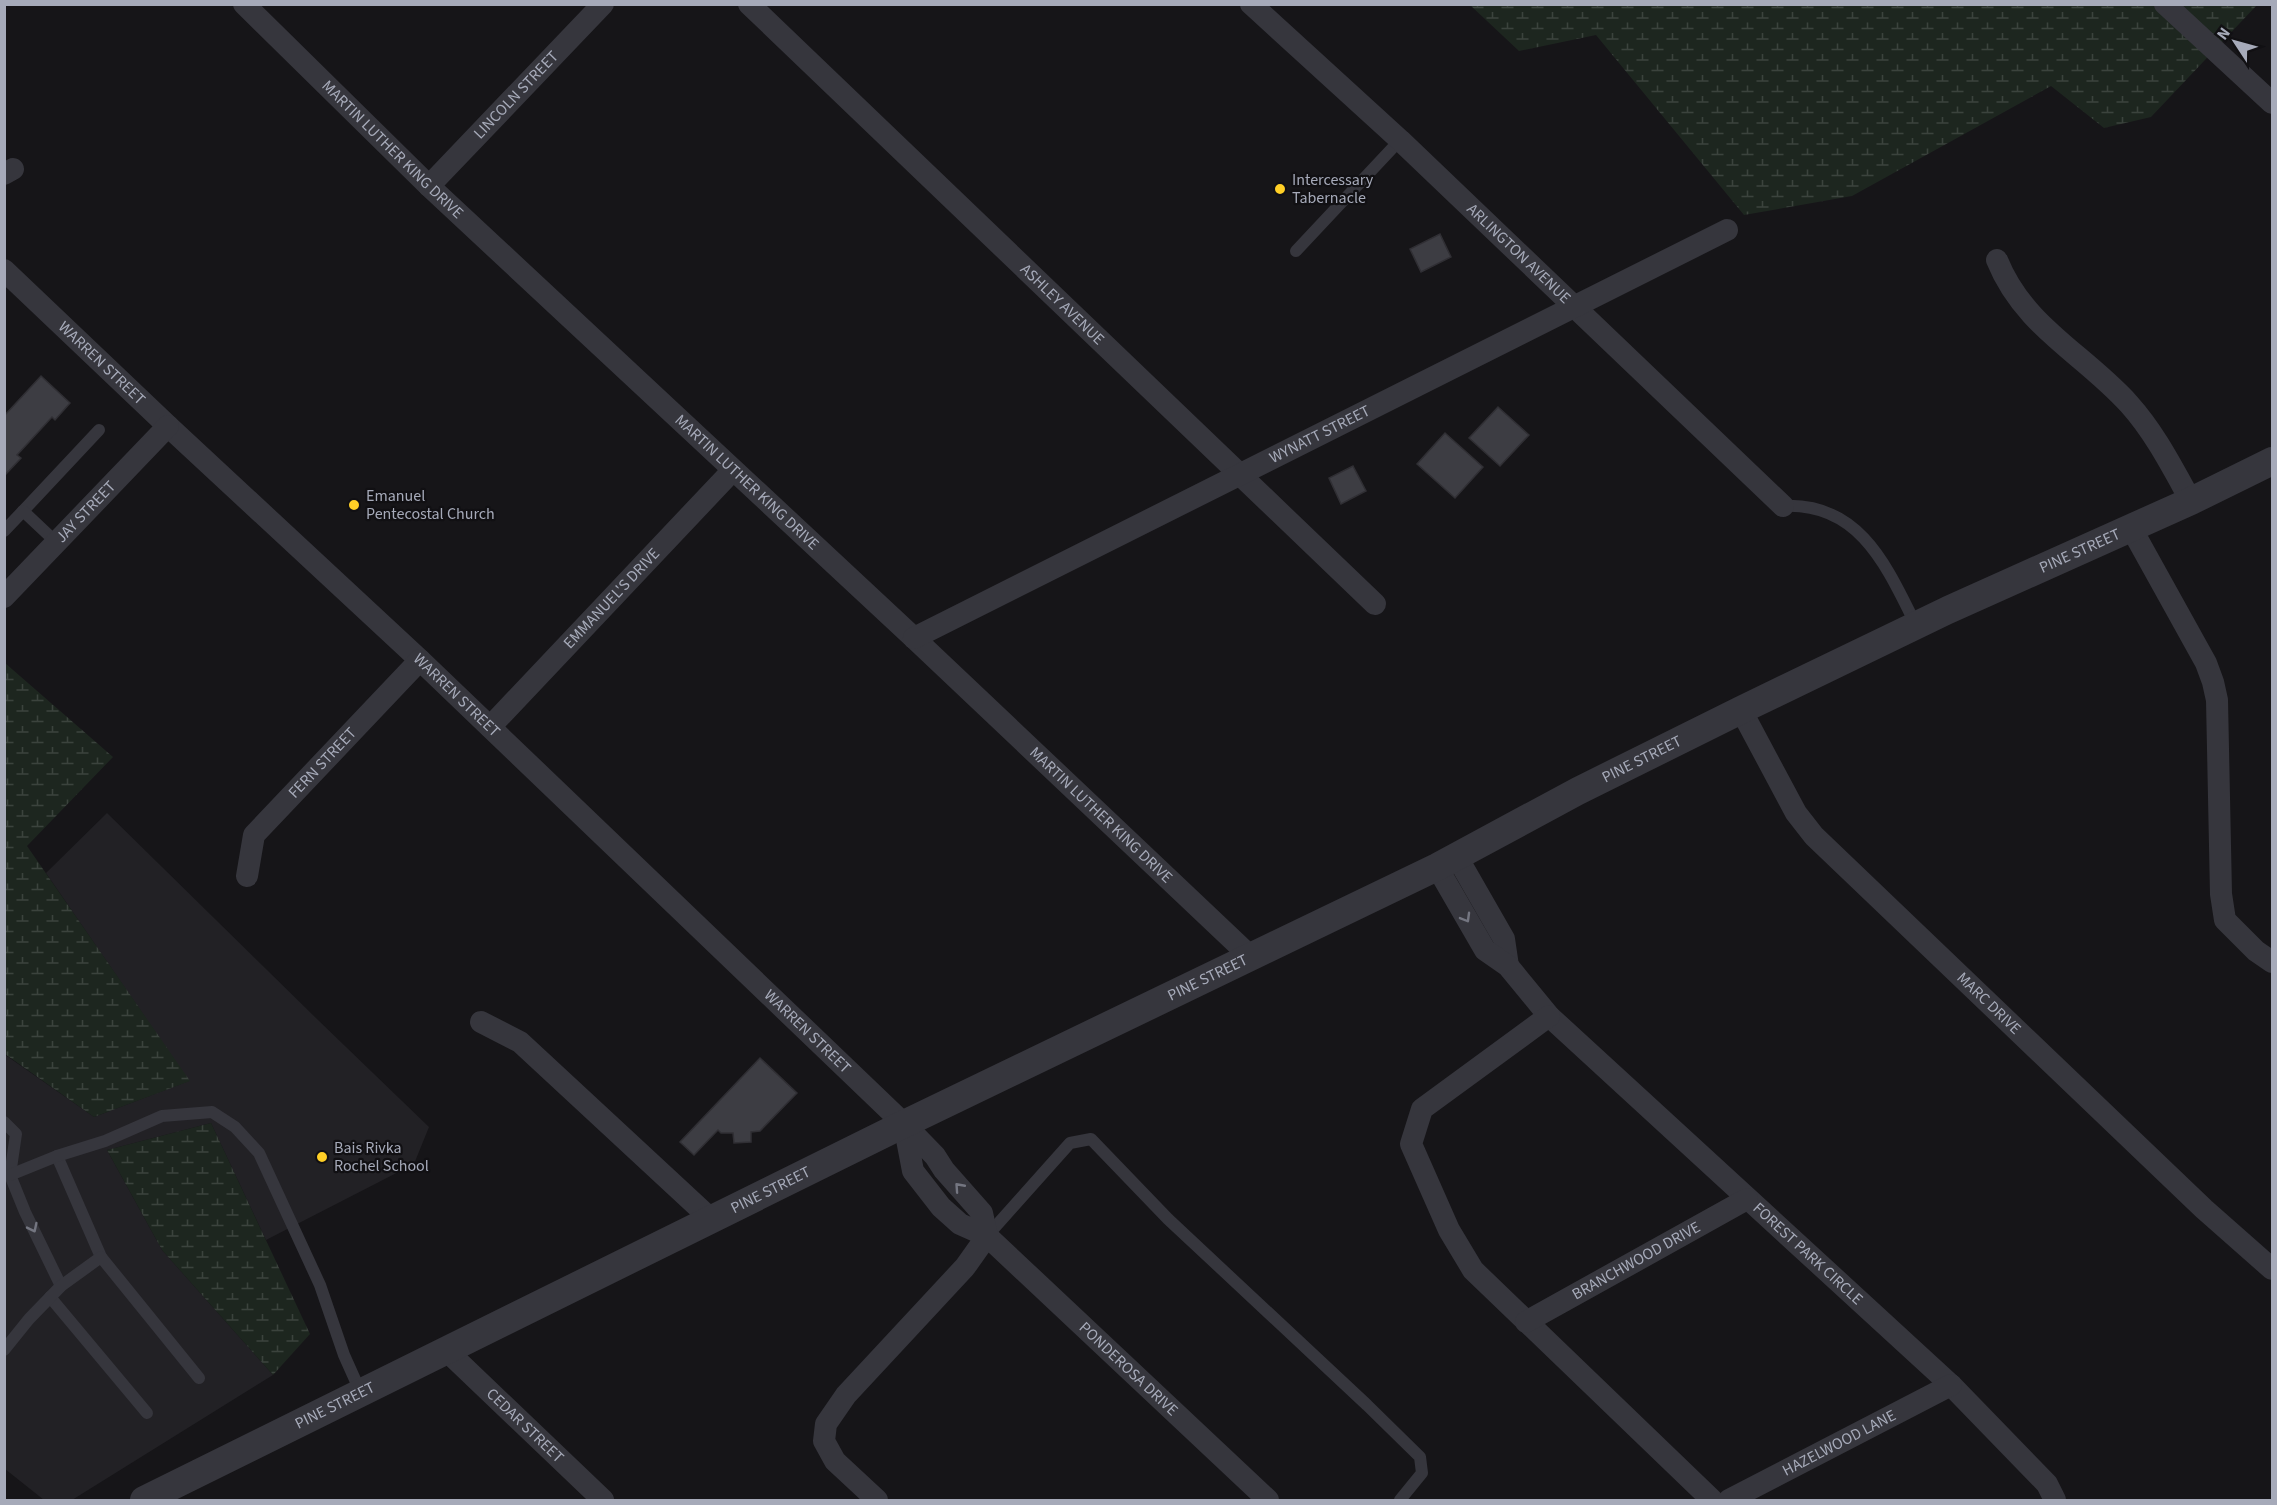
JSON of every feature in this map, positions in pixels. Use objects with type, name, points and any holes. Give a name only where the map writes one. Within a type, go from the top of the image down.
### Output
[{"type":"street","name":"MARTIN LUTHER KING DRIVE","points":[[244,4],[429,186],[1252,958]]},
{"type":"street","name":"LINCOLN STREET","points":[[429,186],[603,4]]},
{"type":"street","name":"ASHLEY AVENUE","points":[[749,4],[1239,476],[1376,604]]},
{"type":"street","name":"ARLINGTON AVENUE","points":[[1251,4],[1400,140],[1783,506]]},
{"type":"street","points":[[2166,4],[2272,103]]},
{"type":"street","name":"WYNATT STREET","points":[[914,639],[1727,230]]},
{"type":"street","points":[[1997,260],[2006,283],[2026,311],[2127,402],[2151,429],[2191,501]]},
{"type":"street","name":"WARREN STREET","points":[[4,270],[420,660],[904,1124]]},
{"type":"street","name":"JAY STREET","points":[[4,597],[168,426]]},
{"type":"street","name":"PINE STREET","points":[[144,1500],[904,1124],[1447,862],[1578,791],[1741,710],[1916,625],[2130,526],[2191,501],[2272,461]]},
{"type":"street","name":"EMMANUEL'S DRIVE","points":[[490,727],[733,470]]},
{"type":"street","points":[[2130,526],[2206,663],[2213,682],[2217,700],[2221,894],[2225,920],[2256,951],[2272,962]]},
{"type":"street","name":"FERN STREET","points":[[247,876],[254,835],[420,660]]},
{"type":"street","name":"MARC DRIVE","points":[[1741,710],[1796,813],[1814,836],[2204,1209],[2272,1269]]},
{"type":"street","name":"FOREST PARK CIRCLE","points":[[1447,862],[1485,950],[1508,966],[1549,1017],[1951,1385],[2047,1484],[2055,1500]]},
{"type":"street","points":[[1549,1017],[1422,1109],[1411,1144],[1449,1230],[1473,1270],[1712,1500]]},
{"type":"street","points":[[481,1022],[520,1042],[712,1220]]},
{"type":"street","name":"PONDEROSA DRIVE","points":[[904,1124],[935,1156],[944,1170],[982,1212],[987,1236],[1268,1500]]},
{"type":"street","name":"BRANCHWOOD DRIVE","points":[[1526,1322],[1747,1199]]},
{"type":"street","points":[[877,1500],[835,1461],[824,1441],[826,1424],[846,1395],[965,1267],[987,1236]]},
{"type":"street","name":"CEDAR STREET","points":[[447,1351],[603,1500]]},
{"type":"street","name":"HAZELWOOD LANE","points":[[1729,1500],[1951,1385]]},
{"type":"lane","points":[[1296,251],[1400,140]]},
{"type":"lane","points":[[4,531],[99,430]]},
{"type":"lane","points":[[1783,506],[1803,505],[1816,508],[1842,520],[1864,537],[1890,574],[1916,625]]},
{"type":"lane","points":[[23,511],[56,542]]},
{"type":"lane","points":[[10,1175],[57,1156],[105,1141],[162,1116],[212,1112],[235,1127],[259,1153],[320,1285],[344,1355],[361,1393]]},
{"type":"lane","points":[[4,1122],[16,1134],[10,1175],[25,1212],[61,1286]]},
{"type":"lane","points":[[987,1236],[1070,1143],[1091,1139],[1168,1220],[1350,1388],[1420,1457],[1422,1473],[1400,1500]]},
{"type":"lane","points":[[57,1156],[101,1257],[199,1378]]},
{"type":"lane","points":[[4,1350],[61,1286],[101,1257]]},
{"type":"lane","points":[[50,1297],[147,1413]]},
{"type":"shaded area","name":"Bais Rivka Rochel School","points":[[107,813],[429,1127],[414,1164],[266,1240],[211,1123],[107,1150],[162,1250],[273,1375],[72,1500],[44,1500],[5,1469],[4,1054],[94,1117],[189,1081],[46,873]]},
{"type":"green space","points":[[1470,5],[2257,5],[2151,117],[2104,128],[2051,86],[1852,196],[1744,215],[1596,35],[1519,51]]},
{"type":"green space","points":[[5,663],[113,757],[27,846],[190,1081],[94,1117],[5,1054]]},
{"type":"green space","points":[[211,1123],[310,1334],[273,1375],[162,1250],[107,1150]]},
{"type":"building","points":[[1440,234],[1451,257],[1421,272],[1410,249]]},
{"type":"building","points":[[41,376],[70,403],[55,420],[52,417],[17,455],[21,458],[4,476],[4,416]]},
{"type":"building","points":[[1498,407],[1529,435],[1500,466],[1469,438]]},
{"type":"building","points":[[1445,433],[1483,467],[1455,498],[1417,464]]},
{"type":"building","points":[[1353,466],[1366,491],[1341,504],[1329,478]]},
{"type":"building","points":[[760,1058],[797,1093],[760,1131],[751,1132],[751,1142],[734,1143],[733,1133],[721,1133],[718,1130],[694,1155],[680,1142]]},
{"type":"place","name":"Intercessary Tabernacle","points":[[1280,189]]},
{"type":"place","name":"Emanuel Pentecostal Church","points":[[354,505]]},
{"type":"place","name":"Bais Rivka Rochel School","points":[[322,1157]]}]
